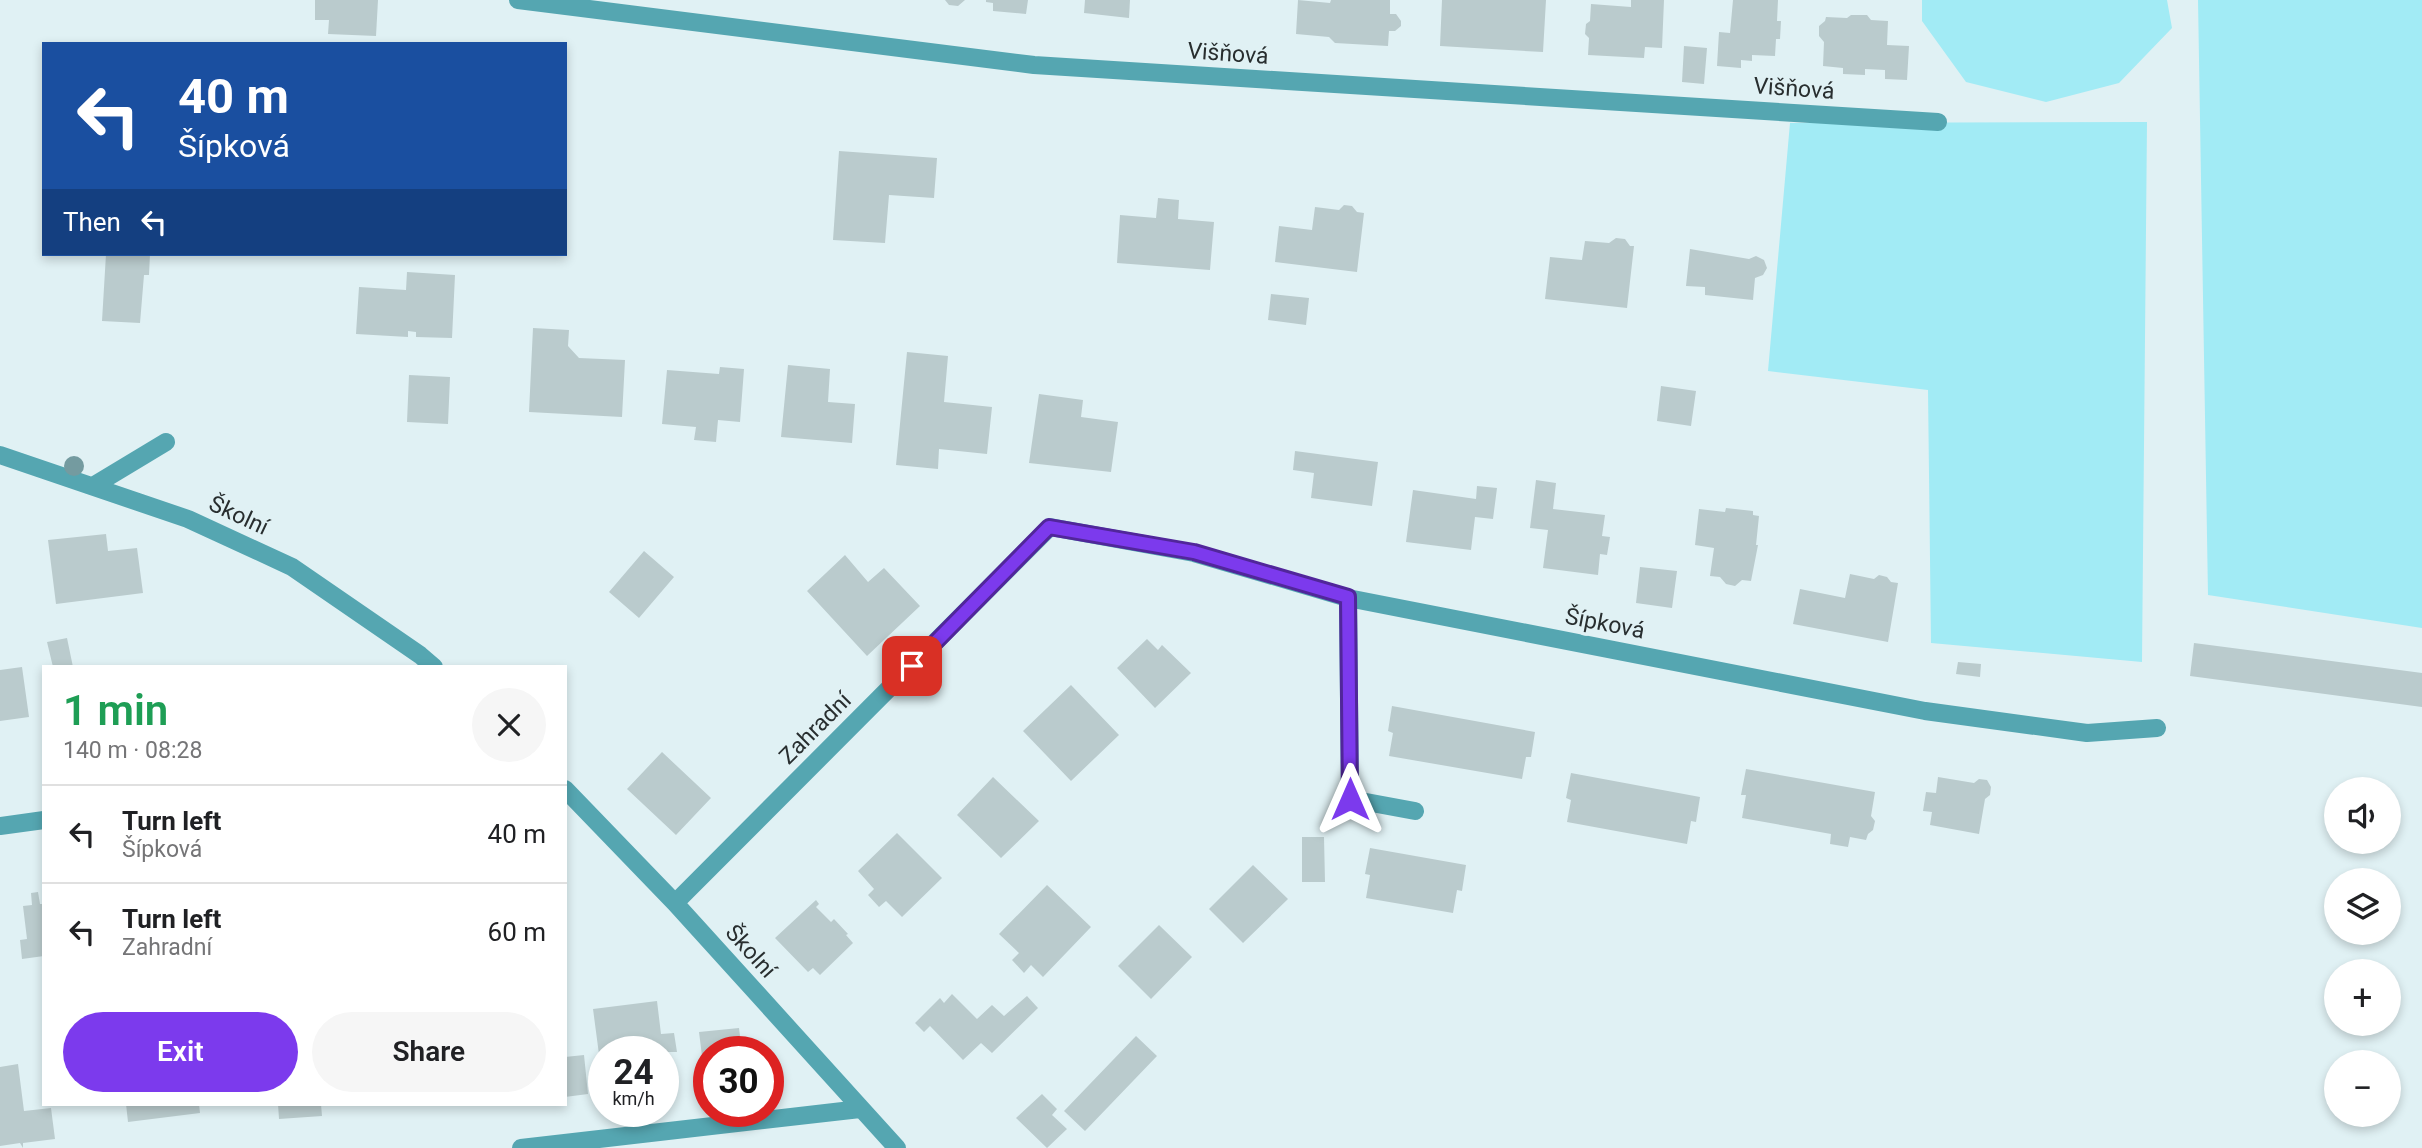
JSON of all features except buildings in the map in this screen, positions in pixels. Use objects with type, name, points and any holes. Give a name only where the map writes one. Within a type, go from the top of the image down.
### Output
[{"type":"street","name":"Višňová","points":[[518,0],[1034,65],[1938,122]]},
{"type":"street","points":[[93,486],[166,442]]},
{"type":"street","name":"Školní","points":[[0,455],[188,519],[292,568],[431,665]]},
{"type":"street","name":"Šípková","points":[[1049,527],[1194,552],[1348,597],[1925,710],[2087,733],[2157,728]]},
{"type":"street","name":"Zahradní","points":[[675,903],[1049,527]]},
{"type":"street","points":[[1348,597],[1350,799],[1415,811]]},
{"type":"street","name":"Školní","points":[[567,791],[675,903],[897,1148]]},
{"type":"street","points":[[0,826],[42,820]]},
{"type":"street","points":[[521,1148],[860,1109]]},
{"type":"shaded area","points":[[1922,0],[2167,0],[2172,28],[2119,83],[2046,102],[1966,82],[1922,21]]},
{"type":"shaded area","points":[[2198,0],[2422,0],[2422,628],[2208,595]]},
{"type":"shaded area","points":[[2147,122],[2142,662],[1931,643],[1928,390],[1768,371],[1790,123]]},
{"type":"route","points":[[912,666],[1049,527],[1194,552],[1348,597],[1350,799]]}]
